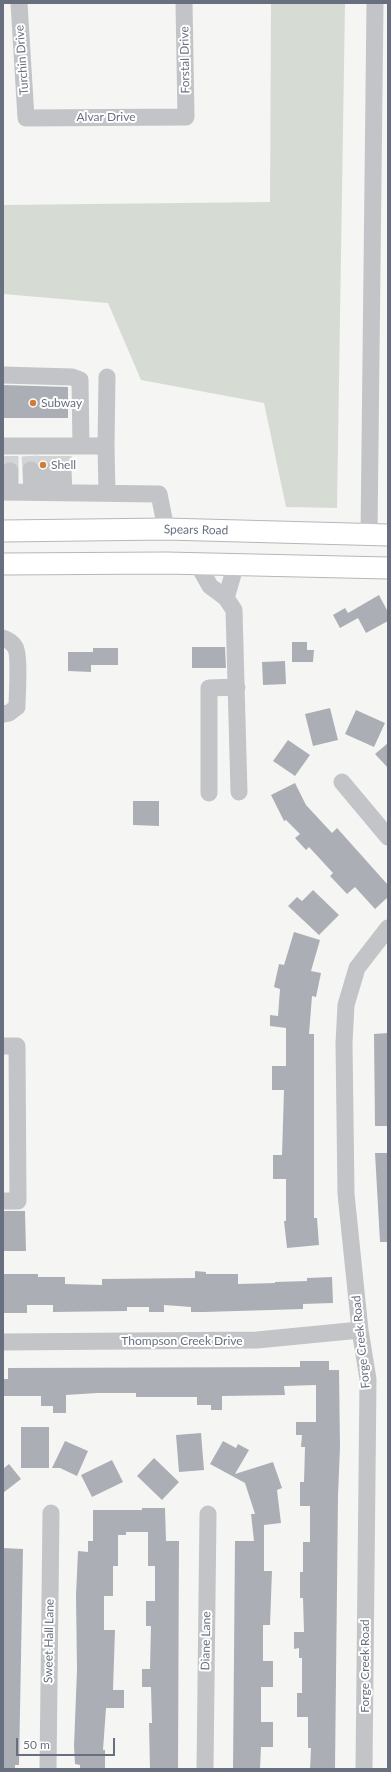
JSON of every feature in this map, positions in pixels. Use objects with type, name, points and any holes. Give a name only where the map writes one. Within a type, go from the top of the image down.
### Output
[{"type":"main road","name":"Spears Road","points":[[3,531],[166,529],[379,535]]},
{"type":"main road","points":[[166,529],[166,563]]},
{"type":"main road","points":[[3,564],[197,563],[388,568]]},
{"type":"street","name":"Turchin Drive","points":[[19,3],[26,118]]},
{"type":"street","name":"Forstal Drive","points":[[184,3],[186,117]]},
{"type":"street","points":[[375,3],[379,535]]},
{"type":"street","name":"Alvar Drive","points":[[26,118],[186,117]]},
{"type":"street","points":[[3,375],[72,377],[80,380],[81,446]]},
{"type":"street","points":[[107,376],[107,493]]},
{"type":"street","points":[[47,492],[64,458],[81,446],[106,446]]},
{"type":"street","points":[[64,458],[8,454],[6,492],[160,494],[166,529]]},
{"type":"street","points":[[38,457],[47,492]]},
{"type":"street","points":[[197,563],[210,586],[226,598],[234,610],[239,792]]},
{"type":"street","points":[[226,598],[236,564]]},
{"type":"street","points":[[3,638],[10,640],[17,648],[17,707],[6,714]]},
{"type":"street","points":[[209,793],[209,688],[237,687]]},
{"type":"street","points":[[342,782],[388,837]]},
{"type":"street","name":"Forge Creek Road","points":[[364,1769],[368,1379],[360,1330],[346,1194],[344,1043],[346,1005],[357,968],[388,928]]},
{"type":"street","points":[[3,1046],[17,1046],[18,1201],[3,1201]]},
{"type":"street","name":"Thompson Creek Drive","points":[[3,1342],[257,1340],[360,1330]]},
{"type":"street","name":"Sweet Hall Lane","points":[[48,1769],[50,1513]]},
{"type":"street","name":"Diane Lane","points":[[205,1769],[208,1514]]},
{"type":"shaded area","points":[[271,3],[345,3],[337,508],[286,507],[264,403],[141,380],[108,303],[3,294],[3,205],[270,202]]},
{"type":"building","points":[[3,385],[68,387],[68,418],[3,418]]},
{"type":"building","points":[[379,595],[388,612],[388,621],[366,633],[358,618],[340,628],[333,615],[345,608],[348,613]]},
{"type":"building","points":[[292,642],[307,642],[307,650],[314,650],[313,662],[292,662]]},
{"type":"building","points":[[192,647],[225,647],[226,668],[192,668]]},
{"type":"building","points":[[93,648],[118,648],[118,665],[91,665],[91,672],[68,671],[68,652],[93,652]]},
{"type":"building","points":[[285,661],[286,684],[263,685],[262,662]]},
{"type":"building","points":[[330,708],[338,740],[313,746],[305,714]]},
{"type":"building","points":[[356,710],[385,723],[374,747],[345,734]]},
{"type":"building","points":[[288,740],[310,755],[295,776],[273,761]]},
{"type":"building","points":[[388,743],[388,768],[375,754]]},
{"type":"building","points":[[295,783],[306,805],[332,833],[337,828],[388,885],[388,897],[375,909],[355,887],[347,894],[330,876],[333,873],[309,847],[306,850],[295,838],[300,834],[286,820],[284,821],[271,795]]},
{"type":"building","points":[[133,801],[159,801],[159,826],[133,825]]},
{"type":"building","points":[[313,890],[339,915],[319,935],[288,906],[297,897],[302,901]]},
{"type":"building","points":[[294,932],[320,940],[311,971],[321,973],[316,997],[312,996],[309,1034],[314,1034],[314,1218],[317,1218],[319,1245],[287,1248],[284,1221],[286,1221],[286,1179],[273,1179],[273,1155],[282,1155],[284,1090],[272,1090],[272,1066],[286,1066],[286,1028],[270,1026],[270,1015],[278,1016],[280,989],[274,987],[279,964],[284,965]]},
{"type":"building","points":[[388,1033],[388,1126],[375,1126],[374,1034]]},
{"type":"building","points":[[375,1153],[388,1153],[388,1242],[380,1242]]},
{"type":"building","points":[[3,1211],[25,1211],[26,1251],[3,1251]]},
{"type":"building","points":[[195,1271],[206,1272],[206,1274],[238,1274],[238,1284],[307,1281],[307,1278],[332,1277],[333,1303],[303,1304],[303,1309],[204,1312],[191,1312],[191,1307],[164,1305],[164,1312],[149,1312],[149,1307],[127,1307],[127,1311],[53,1312],[53,1305],[27,1305],[27,1313],[3,1313],[3,1274],[38,1274],[38,1277],[65,1277],[65,1284],[102,1285],[102,1279],[195,1278]]},
{"type":"building","points":[[300,1361],[329,1361],[329,1370],[339,1370],[340,1447],[338,1496],[335,1769],[310,1769],[311,1748],[308,1748],[308,1717],[297,1717],[297,1693],[302,1693],[302,1658],[299,1658],[299,1648],[294,1649],[294,1632],[304,1632],[303,1598],[300,1598],[300,1572],[303,1572],[303,1542],[310,1542],[310,1506],[300,1506],[300,1482],[304,1482],[305,1447],[301,1447],[302,1435],[296,1435],[296,1422],[316,1422],[316,1385],[284,1386],[285,1395],[222,1396],[222,1410],[211,1410],[211,1405],[197,1405],[197,1397],[136,1397],[136,1393],[97,1393],[66,1395],[66,1413],[53,1413],[53,1406],[41,1406],[41,1396],[3,1396],[3,1379],[8,1379],[8,1368],[300,1367]]},
{"type":"building","points":[[21,1427],[49,1427],[49,1468],[21,1468]]},
{"type":"building","points":[[201,1433],[204,1470],[179,1472],[176,1435]]},
{"type":"building","points":[[65,1441],[88,1451],[77,1476],[60,1468],[52,1468]]},
{"type":"building","points":[[223,1441],[236,1448],[238,1444],[249,1450],[235,1474],[273,1462],[282,1488],[277,1490],[281,1523],[264,1525],[264,1571],[272,1571],[270,1625],[263,1625],[263,1661],[273,1661],[273,1687],[261,1687],[261,1722],[273,1722],[273,1747],[261,1747],[260,1769],[233,1769],[235,1541],[254,1541],[251,1514],[255,1514],[245,1483],[210,1464]]},
{"type":"building","points":[[154,1458],[179,1482],[162,1500],[137,1476]]},
{"type":"building","points":[[112,1460],[123,1482],[92,1497],[81,1475]]},
{"type":"building","points":[[9,1464],[21,1479],[3,1493],[3,1469]]},
{"type":"building","points":[[142,1508],[165,1508],[166,1541],[179,1541],[178,1769],[150,1769],[149,1723],[152,1723],[151,1687],[142,1687],[142,1669],[150,1669],[151,1626],[146,1626],[146,1601],[155,1601],[155,1566],[148,1566],[148,1532],[126,1532],[126,1535],[118,1535],[118,1566],[113,1566],[113,1596],[104,1596],[104,1630],[115,1630],[113,1690],[124,1690],[124,1708],[106,1708],[103,1750],[105,1750],[105,1769],[80,1769],[80,1765],[75,1764],[74,1746],[77,1670],[76,1595],[78,1551],[88,1552],[88,1541],[93,1541],[93,1510],[142,1510]]},
{"type":"building","points":[[3,1548],[23,1549],[19,1765],[15,1765],[15,1769],[3,1769]]},
{"type":"tunnel","points":[[10,456],[10,471]]},
{"type":"tunnel","points":[[30,456],[31,470]]},
{"type":"tunnel","points":[[46,456],[46,471]]},
{"type":"tunnel","points":[[63,456],[63,471]]},
{"type":"place","name":"Subway","points":[[33,403]]},
{"type":"place","name":"Shell","points":[[43,465]]}]
